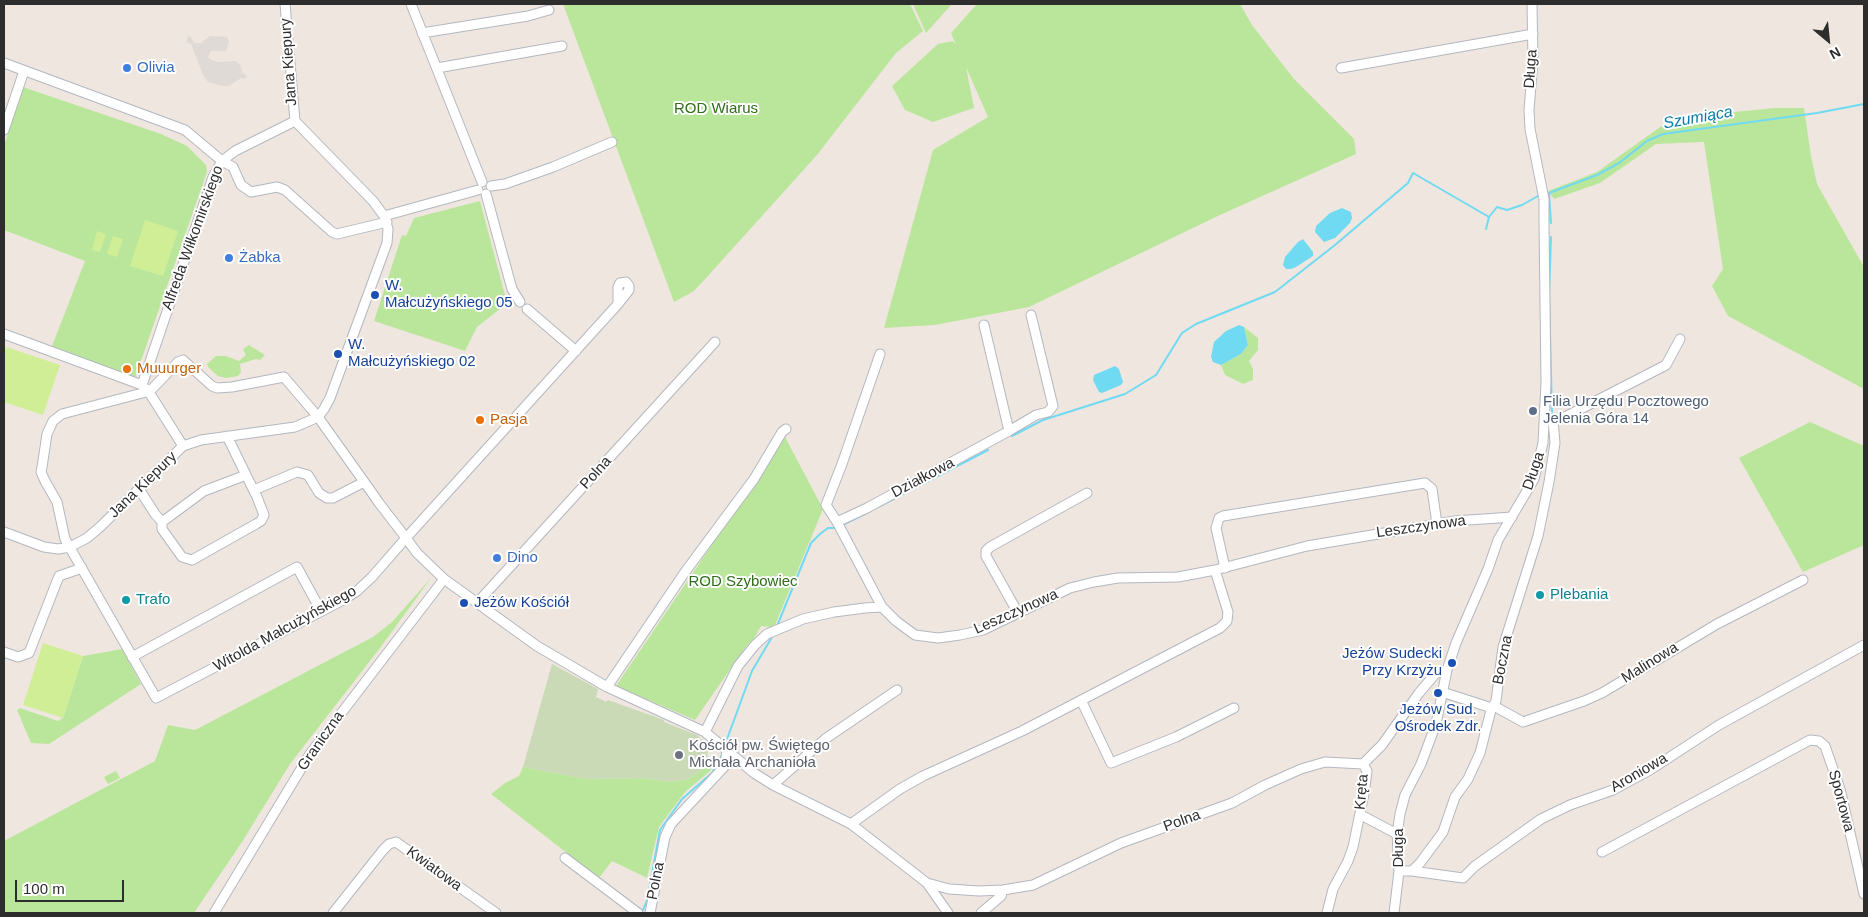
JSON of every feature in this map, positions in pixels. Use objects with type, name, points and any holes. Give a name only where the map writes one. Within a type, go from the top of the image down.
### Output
[{"type":"street","name":"Jana Kiepury","points":[[285,4],[294,121],[373,201],[386,219]]},
{"type":"street","points":[[411,4],[484,188],[512,289],[520,302]]},
{"type":"street","name":"Długa","points":[[1394,913],[1399,871],[1397,834],[1405,795],[1436,724],[1447,670],[1498,540],[1528,490],[1537,471],[1549,419],[1544,199],[1530,129],[1529,110],[1533,34],[1532,4]]},
{"type":"street","points":[[422,33],[528,16],[550,10]]},
{"type":"street","points":[[1341,68],[1533,34]]},
{"type":"street","points":[[437,68],[562,46]]},
{"type":"street","name":"Alfreda Wiłkomirskiego","points":[[4,63],[185,130],[222,161],[213,177],[142,385]]},
{"type":"street","points":[[4,130],[24,71]]},
{"type":"street","name":"Jana Kiepury","points":[[222,161],[235,151],[294,121]]},
{"type":"street","points":[[222,161],[233,167],[244,188],[251,192],[278,187],[285,190],[332,232],[337,234],[484,188],[505,184],[593,152],[612,142]]},
{"type":"street","points":[[318,417],[330,398],[386,243],[386,219]]},
{"type":"street","name":"Witolda Małcużyńskiego","points":[[150,391],[62,414],[53,421],[47,434],[42,472],[57,502],[65,539],[156,698],[357,591],[372,577],[618,304]]},
{"type":"street","points":[[527,309],[576,351]]},
{"type":"street","name":"Działkowa","points":[[839,526],[867,508],[1009,432],[1036,415],[1048,412],[1052,406],[1031,314]]},
{"type":"street","points":[[984,325],[1009,432]]},
{"type":"street","points":[[4,334],[142,385],[150,391],[183,446]]},
{"type":"street","points":[[1549,419],[1563,418],[1666,365],[1680,339]]},
{"type":"street","name":"Polna","points":[[477,604],[715,342]]},
{"type":"street","points":[[705,732],[738,666],[755,645],[768,634],[803,619],[834,612],[882,607],[826,505],[880,354]]},
{"type":"street","points":[[150,391],[178,362],[183,360],[212,386],[217,388],[284,377],[318,417],[406,538]]},
{"type":"street","name":"Jana Kiepury","points":[[70,547],[87,538],[183,446],[201,440],[295,426],[318,417]]},
{"type":"street","name":"Boczna","points":[[1412,871],[1443,832],[1455,796],[1468,779],[1480,753],[1496,701],[1503,647],[1540,527],[1554,451],[1549,419]]},
{"type":"street","points":[[608,687],[685,572],[754,479],[782,432],[786,430]]},
{"type":"street","points":[[139,489],[162,522],[162,529],[182,557],[192,560],[261,521],[264,516],[254,490],[227,436]]},
{"type":"street","points":[[254,490],[297,472],[308,475],[319,493],[326,498],[340,495],[364,482]]},
{"type":"street","points":[[162,522],[204,490],[246,475]]},
{"type":"street","points":[[1224,568],[1216,528],[1218,518],[1223,516],[1425,483],[1432,489],[1437,524]]},
{"type":"street","points":[[1018,613],[986,556],[986,551],[1087,492]]},
{"type":"street","name":"Leszczynowa","points":[[882,607],[914,635],[938,638],[960,636],[983,630],[1070,588],[1094,582],[1118,578],[1178,577],[1224,568],[1307,546],[1437,524],[1512,517]]},
{"type":"street","points":[[4,532],[44,546],[58,549],[70,547]]},
{"type":"street","name":"Polna","points":[[406,538],[417,553],[444,579],[537,646],[608,687],[705,732],[754,773],[773,785],[851,824],[928,883],[949,890],[1003,890],[1033,885],[1121,843],[1232,803],[1265,785],[1301,769],[1325,762],[1363,764]]},
{"type":"street","points":[[132,656],[297,567],[322,611]]},
{"type":"street","points":[[4,652],[18,656],[28,653],[59,576],[82,568]]},
{"type":"street","points":[[851,824],[893,794],[924,776],[1022,731],[1220,628],[1227,621],[1228,612],[1215,570]]},
{"type":"street","name":"Graniczna","points":[[217,912],[310,754],[444,579]]},
{"type":"street","name":"Malinowa","points":[[1442,692],[1493,707],[1524,722],[1602,693],[1710,628],[1804,580]]},
{"type":"street","name":"Aroniowa","points":[[1412,871],[1463,878],[1475,866],[1541,819],[1570,804],[1613,790],[1650,770],[1719,725],[1864,645]]},
{"type":"street","name":"Kręta","points":[[1326,913],[1333,889],[1348,861],[1353,847],[1361,815],[1367,771],[1363,764],[1382,746],[1419,693],[1436,673],[1447,670]]},
{"type":"street","points":[[773,785],[826,740],[897,690]]},
{"type":"street","points":[[1081,700],[1110,763],[1176,737],[1234,708]]},
{"type":"street","name":"Sportowa","points":[[1602,852],[1810,740],[1819,741],[1825,746],[1840,789],[1864,894]]},
{"type":"street","name":"Polna","points":[[650,913],[665,837],[670,827],[724,767],[727,752]]},
{"type":"street","points":[[1361,815],[1397,834]]},
{"type":"street","name":"Kwiatowa","points":[[333,913],[383,850],[389,844],[396,842],[484,910],[496,913]]},
{"type":"street","points":[[565,858],[638,913]]},
{"type":"street","points":[[1399,871],[1412,871]]},
{"type":"street","points":[[928,883],[948,913]]},
{"type":"street","points":[[981,913],[1001,896],[1003,890]]},
{"type":"green space","name":"ROD Wiarus","points":[[563,4],[910,4],[923,31],[896,53],[817,155],[707,277],[694,291],[674,302]]},
{"type":"green space","points":[[913,4],[952,4],[926,33]]},
{"type":"green space","points":[[977,4],[1240,4],[1252,25],[1294,79],[1354,139],[1356,154],[1220,215],[1029,307],[935,325],[884,328],[933,150],[988,117],[966,67],[974,108],[933,122],[905,110],[892,86],[938,44],[953,41],[956,45],[951,33]]},
{"type":"green space","points":[[23,87],[161,134],[187,146],[206,165],[207,172],[135,378],[52,346],[85,261],[4,230],[4,146]]},
{"type":"green space","points":[[1775,108],[1804,108],[1817,184],[1864,267],[1864,389],[1728,316],[1712,286],[1723,269],[1704,142],[1656,144],[1600,183],[1554,199],[1548,191],[1597,172],[1663,125],[1713,114]]},
{"type":"green space","points":[[480,201],[506,299],[500,309],[477,327],[465,351],[374,321],[402,235],[406,236],[414,218]]},
{"type":"green space","points":[[145,220],[178,231],[163,276],[130,266]]},
{"type":"green space","points":[[97,231],[106,234],[100,252],[92,250]]},
{"type":"green space","points":[[113,236],[123,239],[117,257],[107,254]]},
{"type":"green space","points":[[1244,327],[1258,338],[1258,350],[1249,361],[1253,369],[1253,380],[1243,384],[1225,375],[1221,365],[1241,354],[1248,345]]},
{"type":"green space","points":[[249,345],[265,355],[260,360],[256,359],[240,364],[241,372],[238,376],[226,378],[218,376],[209,368],[207,364],[216,356],[226,356],[239,361],[246,355],[243,349]]},
{"type":"green space","points":[[6,347],[60,365],[43,415],[4,402],[4,354]]},
{"type":"green space","points":[[1810,422],[1864,446],[1864,545],[1803,572],[1739,458]]},
{"type":"green space","name":"ROD Szybowiec","points":[[785,437],[823,509],[775,625],[771,627],[761,626],[695,720],[616,686]]},
{"type":"green space","points":[[431,578],[380,648],[290,764],[242,842],[194,913],[4,913],[4,841],[155,761],[168,725],[195,730],[373,637],[392,622]]},
{"type":"green space","points":[[43,643],[83,656],[63,718],[23,705]]},
{"type":"green space","points":[[122,649],[141,684],[49,744],[31,743],[17,710],[20,708],[58,721],[63,718],[83,656]]},
{"type":"green space","points":[[552,664],[598,689],[596,697],[606,702],[608,700],[664,720],[664,722],[697,735],[708,746],[707,762],[698,773],[688,779],[672,782],[643,778],[586,779],[523,767]]},
{"type":"green space","points":[[716,758],[715,764],[709,772],[685,792],[659,827],[647,878],[612,861],[599,878],[491,794],[505,783],[519,776],[523,767],[586,779],[643,778],[672,782],[688,779],[698,773],[707,762]]},
{"type":"green space","points":[[116,771],[120,778],[108,784],[104,777]]},
{"type":"shaded area","points":[[189,35],[195,43],[201,43],[210,36],[227,37],[229,42],[226,51],[211,51],[208,57],[211,60],[220,62],[236,61],[241,66],[242,72],[247,76],[245,79],[241,78],[229,86],[208,82],[204,77],[191,44],[186,42]]},
{"type":"water","points":[[1342,208],[1351,212],[1352,218],[1350,223],[1335,238],[1324,242],[1315,232],[1316,226],[1330,213]]},
{"type":"water","points":[[1303,239],[1313,252],[1313,256],[1296,267],[1286,269],[1283,265],[1285,257]]},
{"type":"water","points":[[1239,325],[1244,327],[1248,345],[1241,354],[1221,365],[1213,362],[1211,357],[1214,342],[1226,331]]},
{"type":"water","points":[[1115,366],[1119,369],[1123,382],[1121,385],[1102,393],[1099,392],[1093,380],[1094,375]]},
{"type":"waterway","name":"Szumiąca","points":[[1551,223],[1549,193],[1597,175],[1619,163],[1647,141],[1663,134],[1817,113],[1864,104]]},
{"type":"waterway","points":[[1012,436],[1043,420],[1125,394],[1156,375],[1182,333],[1196,324],[1275,292],[1335,245],[1408,183],[1413,173],[1489,217]]},
{"type":"waterway","points":[[1486,229],[1489,217],[1497,207],[1507,210],[1522,205],[1538,196]]},
{"type":"waterway","name":"Szumiąca","points":[[1551,237],[1549,296],[1552,412]]},
{"type":"waterway","points":[[876,508],[988,450]]},
{"type":"waterway","points":[[842,525],[865,514]]},
{"type":"waterway","points":[[777,626],[811,543],[828,528],[836,528]]},
{"type":"waterway","points":[[726,742],[752,671],[772,637]]},
{"type":"waterway","points":[[643,910],[647,901],[660,830],[682,799],[712,773],[722,755]]},
{"type":"place","name":"Olivia","points":[[127,68]]},
{"type":"place","name":"Żabka","points":[[229,258]]},
{"type":"place","name":"W. Małcużyńskiego 05","points":[[375,295]]},
{"type":"place","name":"W. Małcużyńskiego 02","points":[[338,354]]},
{"type":"place","name":"Muuurger","points":[[127,369]]},
{"type":"place","name":"Filia Urzędu Pocztowego Jelenia Góra 14","points":[[1533,411]]},
{"type":"place","name":"Pasja","points":[[480,420]]},
{"type":"place","name":"Dino","points":[[497,558]]},
{"type":"place","name":"Plebania","points":[[1540,595]]},
{"type":"place","name":"Trafo","points":[[126,600]]},
{"type":"place","name":"Jeżów Kościół","points":[[464,603]]},
{"type":"place","name":"Jeżów Sudecki Przy Krzyżu","points":[[1452,663]]},
{"type":"place","name":"Jeżów Sud. Ośrodek Zdr.","points":[[1438,693]]},
{"type":"place","name":"Kościół pw. Świętego Michała Archanioła","points":[[679,755]]}]
